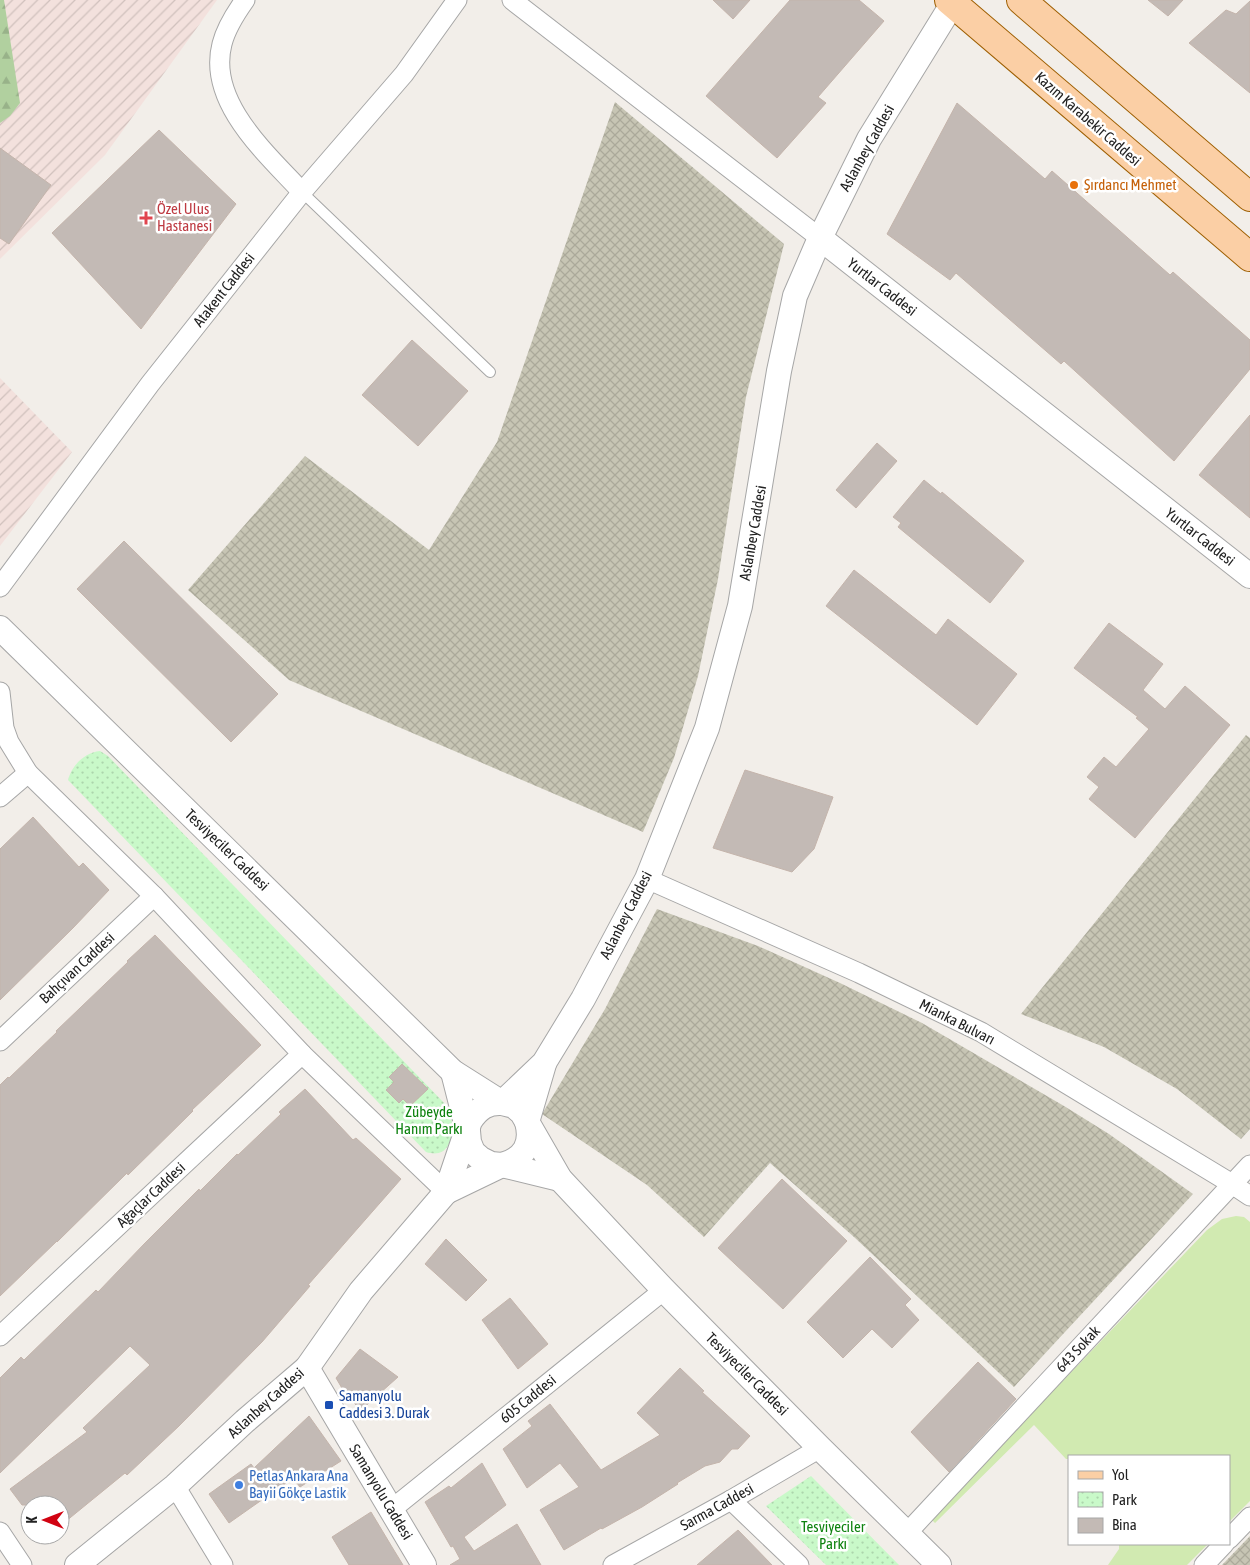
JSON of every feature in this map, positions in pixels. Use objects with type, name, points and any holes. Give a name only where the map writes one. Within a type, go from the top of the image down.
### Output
[{"type":"main road","points":[[1020,0],[1250,197]]},
{"type":"main road","name":"Kazım Karabekir Caddesi","points":[[951,2],[1250,257]]},
{"type":"street","points":[[245,0],[227,28],[222,45],[220,76],[229,103],[256,142],[302,192]]},
{"type":"street","name":"Atakent Caddesi","points":[[0,587],[150,384],[302,192],[404,74],[457,0]]},
{"type":"street","name":"Yurtlar Caddesi","points":[[512,0],[820,238],[1250,576]]},
{"type":"street","name":"Aslanbey Caddesi","points":[[544,1063],[583,999],[646,879],[707,728],[740,606],[779,371],[795,296],[820,238],[869,139],[951,2]]},
{"type":"street","name":"Tesviyeciler Caddesi","points":[[0,628],[453,1072],[502,1103]]},
{"type":"street","points":[[0,692],[4,728],[9,742],[28,773],[154,896],[302,1054],[446,1192]]},
{"type":"street","points":[[0,797],[28,773]]},
{"type":"street","name":"Mianka Bulvarı","points":[[646,879],[859,974],[981,1032],[1250,1196]]},
{"type":"street","name":"Bahçıvan Caddesi","points":[[0,1041],[154,896]]},
{"type":"street","name":"Ağaçlar Caddesi","points":[[0,1336],[302,1054]]},
{"type":"street","points":[[502,1103],[544,1063]]},
{"type":"street","points":[[528,1122],[544,1063]]},
{"type":"street","points":[[446,1192],[468,1131],[470,1121],[476,1112],[495,1102],[514,1106],[528,1122],[530,1130],[526,1149],[511,1162],[491,1164],[481,1159],[473,1152],[469,1142],[468,1131],[453,1072]]},
{"type":"street","name":"Tesviyeciler Caddesi","points":[[528,1122],[560,1179],[664,1290],[939,1565]]},
{"type":"street","points":[[446,1192],[502,1164],[560,1179]]},
{"type":"street","name":"643 Sokak","points":[[907,1533],[1250,1165]]},
{"type":"street","name":"Aslanbey Caddesi","points":[[77,1565],[175,1486],[245,1421],[307,1368],[361,1292],[446,1192]]},
{"type":"street","name":"605 Caddesi","points":[[392,1509],[664,1290]]},
{"type":"street","name":"Samanyolu Caddesi","points":[[307,1368],[424,1565]]},
{"type":"street","name":"Sarma Caddesi","points":[[613,1565],[820,1448]]},
{"type":"street","points":[[175,1486],[224,1565]]},
{"type":"street","points":[[730,1500],[799,1565]]},
{"type":"street","points":[[1230,1538],[1250,1516]]},
{"type":"street","points":[[0,1532],[22,1565]]},
{"type":"street","points":[[1204,1565],[1223,1545]]},
{"type":"lane","points":[[302,192],[490,372]]},
{"type":"shaded area","points":[[0,0],[217,0],[105,155],[0,259]]},
{"type":"shaded area","points":[[615,102],[784,244],[746,397],[718,579],[698,676],[674,758],[643,832],[289,680],[188,590],[305,456],[429,550],[497,442]]},
{"type":"shaded area","points":[[0,378],[72,452],[0,546]]},
{"type":"shaded area","points":[[1246,735],[1250,738],[1250,1129],[1241,1139],[1177,1089],[1104,1047],[1021,1014]]},
{"type":"shaded area","points":[[657,909],[758,946],[922,1023],[1109,1134],[1193,1194],[1014,1387],[854,1237],[770,1163],[704,1237],[647,1185],[542,1114],[605,1009]]},
{"type":"shaded area","points":[[1250,1536],[1250,1565],[1222,1565]]},
{"type":"green space","points":[[0,0],[4,0],[20,103],[10,116],[0,123]]},
{"type":"green space","name":"Zübeyde Hanım Parkı","points":[[100,751],[108,756],[448,1107],[452,1123],[451,1140],[442,1151],[435,1153],[426,1152],[68,780],[72,769],[84,757]]},
{"type":"green space","points":[[1236,1216],[1244,1217],[1250,1222],[1250,1501],[1230,1521],[1230,1455],[1068,1455],[1068,1459],[1066,1459],[1034,1425],[935,1523],[931,1519],[1207,1230],[1222,1219]]},
{"type":"green space","name":"Tesviyeciler Parkı","points":[[811,1476],[899,1565],[826,1565],[766,1506]]},
{"type":"green space","points":[[1119,1545],[1207,1545],[1187,1565],[1108,1565],[1119,1549]]},
{"type":"building","points":[[713,0],[750,0],[733,19]]},
{"type":"building","points":[[790,0],[859,0],[884,21],[818,97],[826,103],[777,158],[706,96]]},
{"type":"building","points":[[1148,0],[1183,0],[1168,16]]},
{"type":"building","points":[[1250,1],[1250,93],[1189,43],[1226,10],[1236,14]]},
{"type":"building","points":[[957,103],[1045,179],[1052,171],[1170,275],[1173,272],[1250,340],[1250,369],[1174,461],[1064,361],[1061,364],[956,273],[950,280],[887,234]]},
{"type":"building","name":"Özel Ulus Hastanesi","points":[[159,130],[236,204],[141,329],[52,233]]},
{"type":"building","points":[[0,148],[51,185],[9,244],[0,238]]},
{"type":"building","points":[[412,340],[468,391],[418,446],[362,395]]},
{"type":"building","points":[[1250,415],[1250,518],[1199,475]]},
{"type":"building","points":[[877,443],[897,461],[856,508],[836,490]]},
{"type":"building","points":[[924,480],[941,494],[942,492],[1024,561],[990,603],[898,527],[901,523],[893,517]]},
{"type":"building","points":[[124,541],[278,694],[231,742],[77,589]]},
{"type":"building","points":[[854,570],[936,635],[948,619],[1017,674],[977,725],[826,606]]},
{"type":"building","points":[[1109,623],[1163,664],[1143,690],[1165,709],[1185,686],[1230,725],[1135,838],[1089,799],[1099,787],[1087,777],[1104,757],[1116,767],[1149,729],[1136,718],[1138,717],[1074,668]]},
{"type":"building","points":[[745,770],[833,797],[814,849],[792,872],[713,848]]},
{"type":"building","points":[[33,817],[79,867],[83,863],[109,890],[0,1000],[0,849]]},
{"type":"building","points":[[155,935],[261,1045],[192,1110],[128,1175],[127,1173],[0,1296],[0,1085],[57,1032]]},
{"type":"building","points":[[402,1064],[428,1089],[410,1106],[403,1099],[399,1103],[386,1090],[394,1082],[389,1077]]},
{"type":"building","points":[[305,1089],[353,1140],[356,1138],[401,1179],[308,1285],[310,1286],[262,1342],[179,1426],[127,1475],[125,1473],[70,1518],[70,1495],[20,1495],[20,1502],[10,1489],[87,1432],[83,1428],[150,1365],[130,1346],[0,1473],[0,1378],[21,1357],[24,1360],[96,1290],[98,1292],[199,1189],[200,1191],[281,1114],[279,1112]]},
{"type":"building","points":[[782,1179],[847,1241],[783,1309],[718,1248]]},
{"type":"building","points":[[446,1239],[487,1280],[466,1301],[425,1264]]},
{"type":"building","points":[[870,1257],[911,1299],[905,1305],[919,1320],[892,1348],[872,1329],[843,1358],[807,1322]]},
{"type":"building","points":[[510,1298],[548,1344],[518,1369],[482,1320]]},
{"type":"building","points":[[360,1349],[398,1377],[361,1410],[346,1395],[336,1378]]},
{"type":"building","points":[[978,1362],[1016,1399],[949,1472],[911,1432]]},
{"type":"building","points":[[680,1368],[704,1391],[702,1392],[750,1436],[738,1449],[732,1449],[720,1462],[705,1466],[642,1507],[564,1550],[540,1510],[579,1487],[560,1463],[527,1488],[503,1449],[532,1426],[528,1421],[550,1404],[601,1470],[660,1435],[637,1413]]},
{"type":"building","points":[[309,1416],[341,1461],[300,1487],[293,1478],[229,1523],[209,1494],[251,1464],[254,1468]]},
{"type":"building","points":[[482,1463],[506,1505],[464,1537],[474,1551],[517,1524],[541,1565],[450,1565],[460,1559],[425,1502],[449,1486],[451,1488]]},
{"type":"building","points":[[371,1512],[403,1565],[349,1565],[332,1537]]},
{"type":"building","points":[[738,1530],[772,1565],[697,1565]]},
{"type":"place","name":"Şırdancı Mehmet","points":[[1074,185]]},
{"type":"place","name":"Özel Ulus Hastanesi","points":[[146,218]]},
{"type":"place","name":"Samanyolu Caddesi 3. Durak","points":[[329,1405]]},
{"type":"place","name":"Petlas Ankara Ana Bayii Gökçe Lastik","points":[[239,1485]]}]
